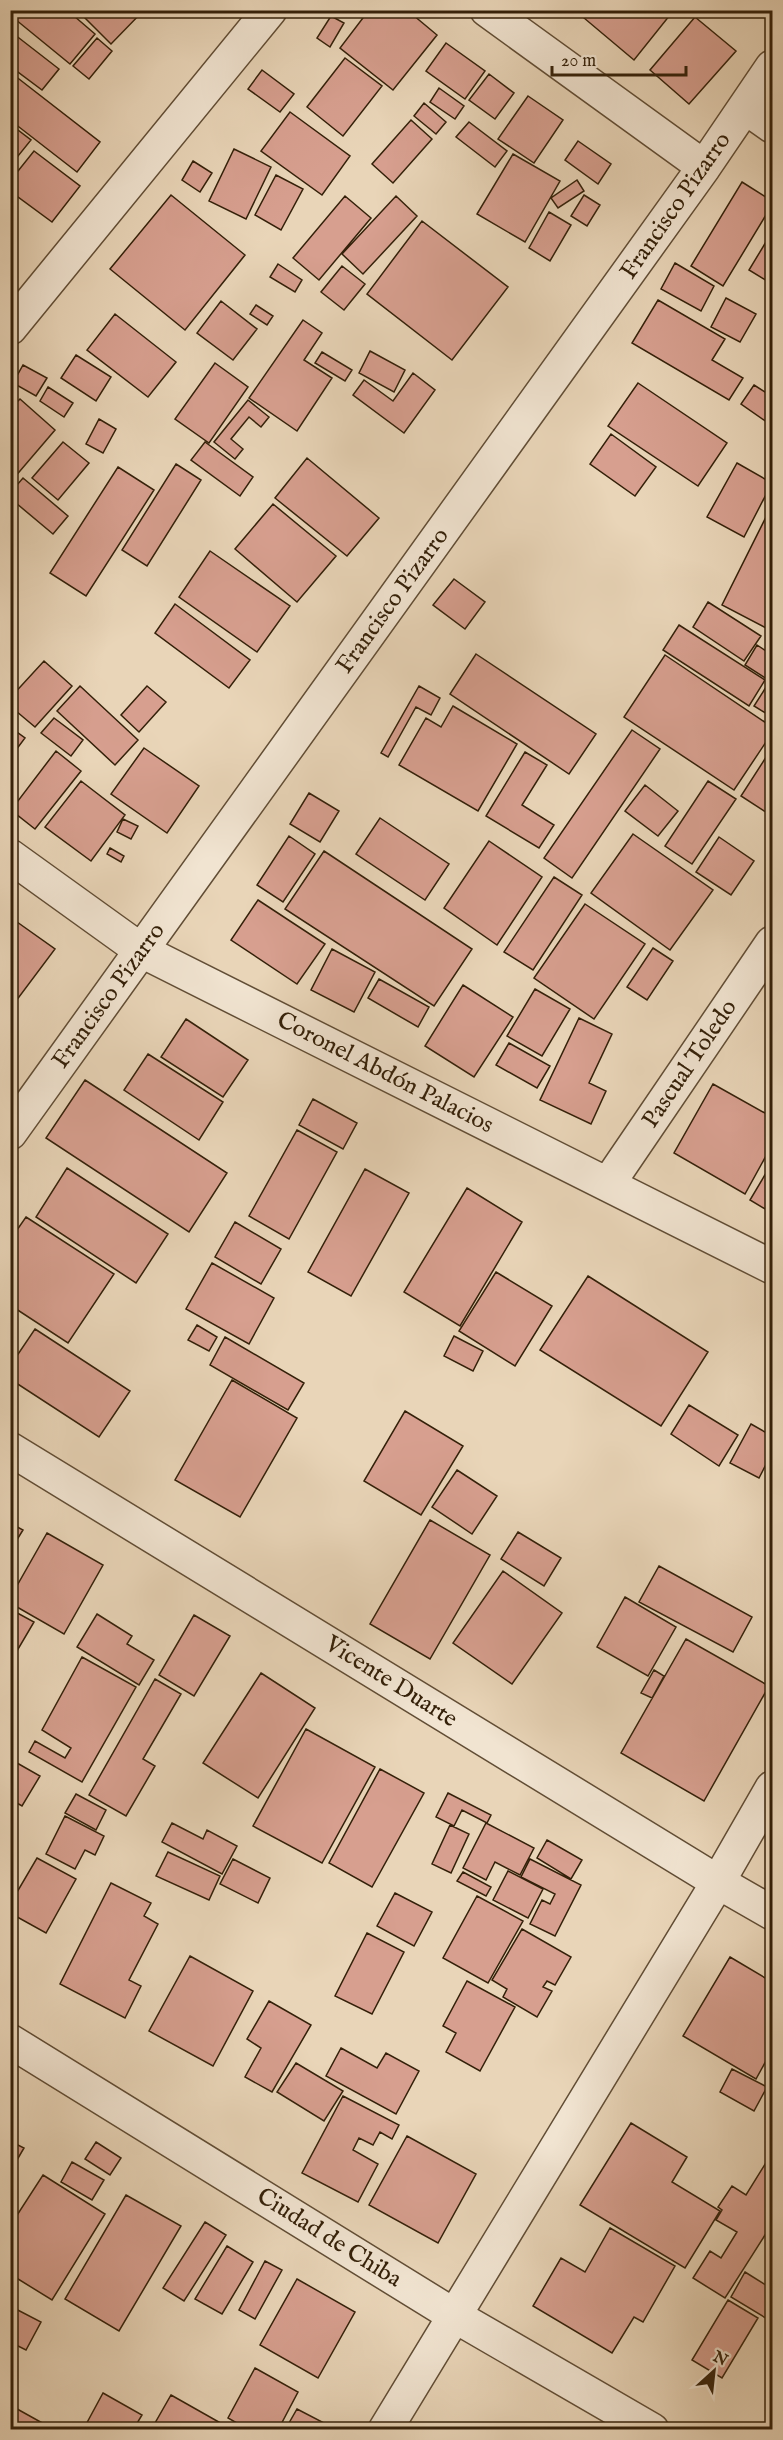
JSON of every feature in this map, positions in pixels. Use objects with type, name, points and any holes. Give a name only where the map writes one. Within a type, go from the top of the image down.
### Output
[{"type":"street","points":[[10,328],[270,10]]},
{"type":"street","points":[[487,10],[704,168]]},
{"type":"street","name":"Francisco Pizarro","points":[[10,1133],[704,168],[772,67]]},
{"type":"street","points":[[745,107],[772,126]]},
{"type":"street","name":"Coronel Abdón Palacios","points":[[10,856],[142,951],[772,1267]]},
{"type":"street","name":"Pascual Toledo","points":[[608,1184],[772,943]]},
{"type":"street","name":"Vicente Duarte","points":[[10,1449],[772,1913]]},
{"type":"street","points":[[386,2430],[718,1882],[772,1788]]},
{"type":"street","name":"Ciudad de Chiba","points":[[10,2041],[455,2316],[652,2430]]},
{"type":"building","points":[[10,10],[67,10],[95,34],[70,64],[10,15]]},
{"type":"building","points":[[77,10],[144,10],[111,44]]},
{"type":"building","points":[[369,10],[407,10],[437,35],[393,90],[340,48]]},
{"type":"building","points":[[590,10],[674,10],[634,60],[584,18]]},
{"type":"building","points":[[331,16],[344,23],[330,47],[317,38]]},
{"type":"building","points":[[695,17],[736,51],[689,104],[650,70]]},
{"type":"building","points":[[10,31],[59,69],[42,90],[10,66]]},
{"type":"building","points":[[97,38],[112,51],[89,79],[73,66]]},
{"type":"building","points":[[446,43],[485,71],[465,99],[426,71]]},
{"type":"building","points":[[345,58],[382,86],[343,136],[307,107]]},
{"type":"building","points":[[262,70],[294,94],[280,112],[248,89]]},
{"type":"building","points":[[10,72],[100,142],[77,172],[10,120]]},
{"type":"building","points":[[489,74],[514,93],[495,119],[469,100]]},
{"type":"building","points":[[439,88],[464,106],[455,119],[430,102]]},
{"type":"building","points":[[528,96],[563,120],[534,163],[498,139]]},
{"type":"building","points":[[424,103],[446,122],[436,134],[414,116]]},
{"type":"building","points":[[290,112],[350,156],[322,195],[261,151]]},
{"type":"building","points":[[411,120],[432,139],[393,183],[372,164]]},
{"type":"building","points":[[469,122],[507,151],[495,167],[456,137]]},
{"type":"building","points":[[10,124],[31,140],[10,166]]},
{"type":"building","points":[[578,141],[611,164],[598,184],[565,160]]},
{"type":"building","points":[[234,149],[271,167],[246,219],[209,201]]},
{"type":"building","points":[[34,151],[80,186],[52,222],[10,191],[10,181]]},
{"type":"building","points":[[513,154],[560,181],[525,242],[477,214]]},
{"type":"building","points":[[193,161],[212,173],[200,192],[182,180]]},
{"type":"building","points":[[276,175],[303,189],[281,230],[255,215]]},
{"type":"building","points":[[577,180],[584,191],[558,208],[551,198]]},
{"type":"building","points":[[742,182],[772,201],[772,205],[723,286],[691,266]]},
{"type":"building","points":[[171,195],[245,255],[185,330],[110,269]]},
{"type":"building","points":[[584,195],[600,205],[587,226],[571,216]]},
{"type":"building","points":[[345,196],[371,218],[319,280],[293,258]]},
{"type":"building","points":[[396,196],[417,216],[363,274],[342,254]]},
{"type":"building","points":[[549,212],[571,225],[550,261],[529,248]]},
{"type":"building","points":[[422,221],[508,287],[452,360],[367,294]]},
{"type":"building","points":[[772,232],[772,284],[749,270]]},
{"type":"building","points":[[675,263],[714,286],[701,311],[661,289]]},
{"type":"building","points":[[278,264],[302,280],[295,292],[270,277]]},
{"type":"building","points":[[342,266],[365,284],[344,310],[321,292]]},
{"type":"building","points":[[726,298],[756,314],[740,342],[711,327]]},
{"type":"building","points":[[658,300],[725,339],[712,360],[743,378],[729,400],[632,343]]},
{"type":"building","points":[[221,301],[257,329],[233,360],[197,333]]},
{"type":"building","points":[[256,305],[273,316],[267,325],[250,314]]},
{"type":"building","points":[[115,314],[176,362],[148,397],[87,350]]},
{"type":"building","points":[[303,320],[322,333],[304,360],[332,378],[297,431],[249,398]]},
{"type":"building","points":[[370,351],[405,370],[394,392],[359,373]]},
{"type":"building","points":[[322,352],[352,370],[345,381],[315,363]]},
{"type":"building","points":[[76,355],[111,377],[96,401],[61,378]]},
{"type":"building","points":[[215,363],[248,387],[209,443],[175,419]]},
{"type":"building","points":[[23,365],[47,378],[36,396],[13,383]]},
{"type":"building","points":[[413,373],[435,390],[404,433],[353,395],[364,380],[393,401]]},
{"type":"building","points":[[638,383],[727,443],[698,486],[608,426]]},
{"type":"building","points":[[754,385],[768,394],[772,388],[771,425],[741,404]]},
{"type":"building","points":[[48,387],[73,403],[64,417],[40,401]]},
{"type":"building","points":[[20,399],[55,430],[14,478],[10,475],[10,409]]},
{"type":"building","points":[[248,400],[269,417],[261,427],[249,417],[231,439],[243,449],[235,459],[214,442]]},
{"type":"building","points":[[99,419],[116,429],[103,453],[86,444]]},
{"type":"building","points":[[611,434],[656,467],[635,496],[590,464]]},
{"type":"building","points":[[63,442],[89,463],[58,500],[32,478]]},
{"type":"building","points":[[205,442],[253,477],[240,496],[191,460]]},
{"type":"building","points":[[307,458],[379,518],[347,556],[275,498]]},
{"type":"building","points":[[737,463],[772,483],[744,537],[707,517]]},
{"type":"building","points":[[176,464],[201,480],[147,566],[122,550]]},
{"type":"building","points":[[118,467],[154,490],[86,596],[50,573]]},
{"type":"building","points":[[23,478],[68,516],[53,534],[10,498],[10,493]]},
{"type":"building","points":[[273,504],[336,556],[297,602],[235,549]]},
{"type":"building","points":[[772,505],[772,631],[722,605]]},
{"type":"building","points":[[210,551],[290,606],[257,652],[179,597]]},
{"type":"building","points":[[454,579],[485,602],[465,629],[433,605]]},
{"type":"building","points":[[708,602],[761,636],[744,661],[693,627]]},
{"type":"building","points":[[175,604],[250,660],[229,688],[155,633]]},
{"type":"building","points":[[679,625],[765,680],[749,706],[663,650]]},
{"type":"building","points":[[757,645],[772,655],[772,717],[754,706],[770,681],[745,665]]},
{"type":"building","points":[[476,654],[596,734],[569,774],[450,694]]},
{"type":"building","points":[[665,655],[772,727],[772,733],[734,790],[624,717]]},
{"type":"building","points":[[44,661],[72,686],[35,727],[10,706],[10,698]]},
{"type":"building","points":[[80,686],[138,740],[115,765],[57,711]]},
{"type":"building","points":[[147,686],[166,702],[139,732],[121,715]]},
{"type":"building","points":[[419,686],[440,698],[431,715],[416,707],[388,757],[381,753]]},
{"type":"building","points":[[453,706],[517,744],[478,811],[399,765],[426,718],[441,727]]},
{"type":"building","points":[[54,718],[83,740],[71,756],[41,733]]},
{"type":"building","points":[[10,727],[25,738],[10,758]]},
{"type":"building","points":[[632,730],[660,749],[572,878],[544,858]]},
{"type":"building","points":[[144,748],[199,786],[167,833],[111,794]]},
{"type":"building","points":[[772,748],[772,816],[741,796]]},
{"type":"building","points":[[56,751],[81,771],[35,829],[11,810]]},
{"type":"building","points":[[525,752],[547,765],[522,805],[554,825],[539,848],[486,816]]},
{"type":"building","points":[[81,781],[125,815],[91,861],[45,827]]},
{"type":"building","points":[[708,781],[736,799],[692,864],[665,846]]},
{"type":"building","points":[[645,785],[678,811],[658,836],[625,811]]},
{"type":"building","points":[[309,793],[339,811],[320,842],[290,824]]},
{"type":"building","points":[[380,818],[449,864],[425,900],[356,854]]},
{"type":"building","points":[[123,819],[138,826],[131,839],[117,832]]},
{"type":"building","points":[[633,834],[713,890],[670,950],[591,893]]},
{"type":"building","points":[[289,836],[315,854],[283,902],[257,885]]},
{"type":"building","points":[[719,837],[754,861],[731,895],[696,872]]},
{"type":"building","points":[[489,841],[542,877],[497,945],[444,908]]},
{"type":"building","points":[[110,848],[124,856],[121,862],[107,854]]},
{"type":"building","points":[[324,851],[472,949],[434,1006],[285,909]]},
{"type":"building","points":[[554,877],[582,895],[533,970],[504,952]]},
{"type":"building","points":[[258,900],[325,944],[297,984],[231,940]]},
{"type":"building","points":[[585,904],[645,944],[594,1019],[534,978]]},
{"type":"building","points":[[10,917],[55,949],[10,1009]]},
{"type":"building","points":[[653,948],[673,961],[647,1000],[627,987]]},
{"type":"building","points":[[332,949],[375,972],[354,1012],[311,990]]},
{"type":"building","points":[[379,979],[429,1007],[418,1027],[368,998]]},
{"type":"building","points":[[463,985],[513,1017],[474,1077],[425,1046]]},
{"type":"building","points":[[535,989],[570,1009],[542,1056],[507,1036]]},
{"type":"building","points":[[579,1018],[612,1034],[589,1083],[606,1091],[591,1124],[540,1100]]},
{"type":"building","points":[[186,1019],[248,1060],[223,1097],[161,1057]]},
{"type":"building","points":[[509,1043],[550,1066],[537,1088],[496,1065]]},
{"type":"building","points":[[148,1054],[223,1102],[199,1140],[124,1090]]},
{"type":"building","points":[[85,1080],[227,1173],[189,1232],[46,1138]]},
{"type":"building","points":[[713,1084],[772,1117],[772,1145],[745,1194],[674,1153]]},
{"type":"building","points":[[313,1099],[357,1123],[343,1149],[299,1125]]},
{"type":"building","points":[[297,1130],[337,1152],[289,1239],[249,1216]]},
{"type":"building","points":[[67,1168],[168,1234],[136,1283],[36,1217]]},
{"type":"building","points":[[769,1168],[772,1170],[772,1213],[750,1200]]},
{"type":"building","points":[[365,1169],[409,1193],[351,1296],[308,1272]]},
{"type":"building","points":[[467,1188],[522,1222],[460,1326],[404,1292]]},
{"type":"building","points":[[26,1217],[114,1274],[68,1343],[10,1305],[10,1240]]},
{"type":"building","points":[[235,1222],[281,1249],[261,1284],[215,1257]]},
{"type":"building","points":[[212,1263],[274,1298],[249,1344],[186,1309]]},
{"type":"building","points":[[496,1272],[552,1306],[515,1366],[459,1331]]},
{"type":"building","points":[[588,1276],[708,1352],[661,1426],[540,1350]]},
{"type":"building","points":[[197,1325],[217,1337],[209,1351],[188,1340]]},
{"type":"building","points":[[35,1329],[130,1391],[99,1437],[10,1379],[10,1366]]},
{"type":"building","points":[[454,1336],[483,1351],[473,1371],[444,1356]]},
{"type":"building","points":[[225,1337],[304,1383],[288,1410],[210,1365]]},
{"type":"building","points":[[232,1380],[297,1418],[240,1517],[175,1480]]},
{"type":"building","points":[[689,1405],[738,1435],[719,1466],[671,1434]]},
{"type":"building","points":[[405,1411],[463,1446],[421,1515],[364,1481]]},
{"type":"building","points":[[751,1424],[772,1436],[772,1453],[759,1478],[730,1463]]},
{"type":"building","points":[[457,1470],[497,1496],[472,1534],[432,1507]]},
{"type":"building","points":[[430,1520],[490,1555],[430,1659],[370,1624]]},
{"type":"building","points":[[10,1523],[23,1530],[10,1551]]},
{"type":"building","points":[[518,1532],[561,1558],[544,1586],[501,1559]]},
{"type":"building","points":[[47,1533],[103,1565],[64,1634],[10,1603],[10,1598]]},
{"type":"building","points":[[659,1566],[752,1617],[733,1652],[639,1602]]},
{"type":"building","points":[[503,1571],[562,1613],[512,1684],[453,1643]]},
{"type":"building","points":[[625,1597],[676,1627],[648,1676],[597,1647]]},
{"type":"building","points":[[10,1609],[34,1622],[14,1656],[10,1654]]},
{"type":"building","points":[[97,1614],[132,1636],[127,1644],[154,1660],[139,1685],[77,1647]]},
{"type":"building","points":[[194,1615],[230,1636],[194,1696],[159,1675]]},
{"type":"building","points":[[686,1639],[769,1686],[704,1801],[621,1753]]},
{"type":"building","points":[[82,1657],[136,1687],[82,1782],[29,1752],[35,1741],[65,1758],[71,1748],[42,1730]]},
{"type":"building","points":[[654,1670],[664,1676],[652,1698],[641,1693]]},
{"type":"building","points":[[261,1673],[315,1708],[258,1798],[203,1763]]},
{"type":"building","points":[[155,1679],[181,1694],[143,1759],[155,1766],[126,1816],[89,1795]]},
{"type":"building","points":[[306,1729],[375,1767],[322,1863],[253,1826]]},
{"type":"building","points":[[10,1759],[40,1776],[22,1806],[10,1799]]},
{"type":"building","points":[[380,1769],[424,1793],[372,1887],[329,1863]]},
{"type":"building","points":[[448,1793],[491,1815],[487,1823],[462,1810],[454,1826],[436,1817]]},
{"type":"building","points":[[76,1794],[106,1810],[96,1830],[65,1813]]},
{"type":"building","points":[[65,1816],[104,1836],[95,1855],[85,1850],[75,1869],[46,1854]]},
{"type":"building","points":[[172,1823],[203,1839],[207,1830],[237,1846],[222,1874],[162,1842]]},
{"type":"building","points":[[486,1823],[534,1848],[520,1875],[495,1862],[486,1880],[463,1868]]},
{"type":"building","points":[[450,1825],[469,1834],[451,1873],[432,1864]]},
{"type":"building","points":[[547,1840],[582,1860],[571,1879],[537,1858]]},
{"type":"building","points":[[168,1852],[220,1876],[209,1900],[156,1876]]},
{"type":"building","points":[[37,1858],[76,1879],[46,1933],[10,1913],[10,1904]]},
{"type":"building","points":[[233,1859],[270,1878],[258,1903],[220,1884]]},
{"type":"building","points":[[530,1859],[581,1885],[555,1936],[530,1924],[542,1900],[550,1904],[555,1894],[521,1877]]},
{"type":"building","points":[[508,1871],[543,1889],[528,1918],[493,1900]]},
{"type":"building","points":[[463,1872],[491,1887],[486,1896],[457,1881]]},
{"type":"building","points":[[111,1883],[151,1903],[144,1916],[158,1924],[129,1980],[141,1986],[125,2018],[60,1984]]},
{"type":"building","points":[[395,1893],[432,1912],[414,1946],[377,1926]]},
{"type":"building","points":[[477,1896],[523,1921],[488,1983],[443,1958]]},
{"type":"building","points":[[522,1929],[571,1957],[555,1985],[547,1981],[543,1987],[552,1991],[537,2017],[503,1997],[507,1989],[492,1980]]},
{"type":"building","points":[[367,1933],[404,1952],[372,2014],[335,1996]]},
{"type":"building","points":[[190,1956],[253,1991],[213,2066],[149,2031]]},
{"type":"building","points":[[730,1957],[772,1982],[772,2050],[756,2079],[683,2036]]},
{"type":"building","points":[[467,1981],[515,2007],[480,2071],[446,2052],[456,2033],[443,2026]]},
{"type":"building","points":[[269,2001],[311,2025],[272,2092],[245,2077],[261,2048],[247,2039]]},
{"type":"building","points":[[341,2048],[377,2068],[386,2053],[419,2071],[396,2114],[326,2076]]},
{"type":"building","points":[[296,2063],[343,2091],[324,2121],[277,2092]]},
{"type":"building","points":[[732,2069],[767,2087],[754,2111],[720,2092]]},
{"type":"building","points":[[343,2096],[399,2125],[392,2139],[380,2132],[373,2145],[359,2138],[353,2150],[378,2164],[358,2202],[302,2173]]},
{"type":"building","points":[[631,2123],[687,2157],[672,2182],[720,2211],[685,2268],[580,2205]]},
{"type":"building","points":[[407,2136],[476,2174],[438,2243],[369,2205]]},
{"type":"building","points":[[10,2141],[24,2148],[10,2172]]},
{"type":"building","points":[[96,2142],[121,2158],[110,2175],[85,2159]]},
{"type":"building","points":[[772,2153],[772,2224],[725,2298],[693,2278],[710,2251],[721,2258],[737,2232],[716,2220],[722,2210],[718,2207],[732,2186],[746,2195]]},
{"type":"building","points":[[72,2162],[104,2180],[92,2200],[61,2182]]},
{"type":"building","points":[[43,2175],[105,2214],[52,2300],[10,2274],[10,2226]]},
{"type":"building","points":[[126,2195],[181,2226],[119,2331],[65,2299]]},
{"type":"building","points":[[205,2222],[226,2235],[184,2301],[163,2288]]},
{"type":"building","points":[[610,2228],[675,2266],[643,2322],[634,2317],[612,2353],[533,2306],[561,2258],[585,2272]]},
{"type":"building","points":[[227,2246],[253,2262],[222,2314],[195,2299]]},
{"type":"building","points":[[265,2261],[282,2270],[255,2319],[239,2310]]},
{"type":"building","points":[[745,2272],[772,2289],[772,2315],[769,2320],[731,2297]]},
{"type":"building","points":[[297,2279],[355,2312],[318,2378],[260,2345]]},
{"type":"building","points":[[728,2300],[758,2318],[722,2378],[692,2360]]},
{"type":"building","points":[[10,2306],[41,2322],[26,2350],[10,2342]]},
{"type":"building","points":[[255,2368],[298,2392],[278,2430],[249,2430],[228,2418]]},
{"type":"building","points":[[103,2393],[142,2415],[133,2430],[83,2430]]},
{"type":"building","points":[[171,2395],[233,2430],[151,2430]]},
{"type":"building","points":[[10,2405],[55,2430],[10,2430]]},
{"type":"building","points":[[297,2409],[328,2425],[326,2430],[285,2430]]}]
